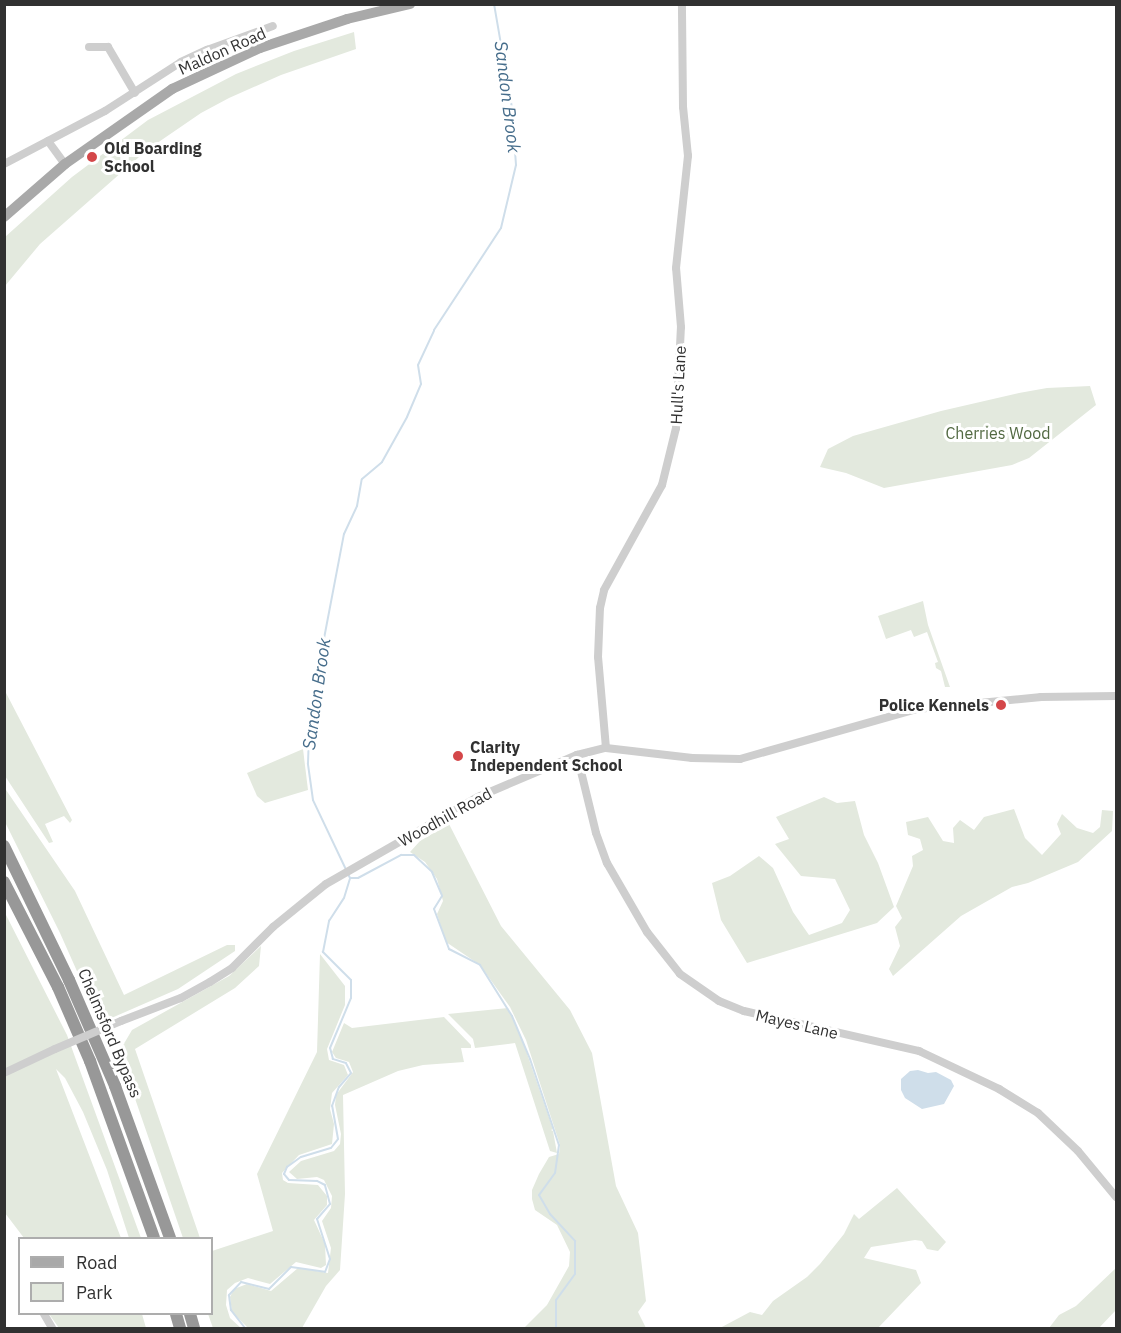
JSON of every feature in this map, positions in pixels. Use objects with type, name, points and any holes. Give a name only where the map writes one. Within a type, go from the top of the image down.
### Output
[{"type":"highway","name":"Chelmsford Bypass","points":[[4,846],[69,980],[116,1086],[169,1237]]},
{"type":"highway","name":"Chelmsford Bypass","points":[[4,882],[58,987],[90,1061],[153,1237]]},
{"type":"main road","name":"Maldon Road","points":[[4,217],[65,164],[140,109],[172,89],[271,45],[347,19],[410,4]]},
{"type":"street","name":"Hull's Lane","points":[[606,748],[598,657],[602,599],[608,580],[662,485],[676,428],[681,327],[676,268],[688,156],[683,107],[682,4]]},
{"type":"street","name":"Maldon Road","points":[[4,164],[135,93],[181,62],[273,26]]},
{"type":"street","points":[[89,47],[108,47],[135,93]]},
{"type":"street","points":[[48,141],[65,164]]},
{"type":"street","name":"Woodhill Road","points":[[4,1073],[121,1021],[181,998],[210,982],[232,968],[273,927],[326,884],[478,797],[577,755],[606,748],[692,758],[740,759],[917,709],[1041,698],[1116,696]]},
{"type":"street","name":"Mayes Lane","points":[[577,755],[596,833],[607,863],[647,932],[680,974],[720,1001],[744,1011],[919,1051],[999,1089],[1038,1113],[1078,1151],[1116,1197]]},
{"type":"green space","points":[[354,32],[356,49],[281,75],[229,98],[201,113],[147,150],[40,244],[5,286],[5,237],[72,177],[148,120],[236,74],[294,51]]},
{"type":"green space","name":"Cherries Wood","points":[[1090,386],[1096,405],[1029,458],[1012,465],[884,488],[846,473],[820,467],[828,449],[853,436],[941,411],[1019,393],[1047,388]]},
{"type":"green space","points":[[923,601],[928,625],[950,687],[945,687],[941,671],[936,668],[935,663],[938,662],[927,632],[914,637],[911,630],[886,639],[878,616]]},
{"type":"green space","points":[[5,691],[72,820],[70,823],[64,816],[45,824],[53,842],[49,843],[5,776]]},
{"type":"green space","points":[[303,749],[308,790],[265,803],[257,796],[247,773]]},
{"type":"green space","points":[[4,787],[75,891],[124,995],[227,945],[235,945],[235,951],[178,989],[100,1023],[60,933],[5,822]]},
{"type":"green space","points":[[824,797],[837,803],[855,801],[864,835],[878,863],[894,907],[877,923],[747,963],[721,920],[712,883],[730,876],[759,856],[773,868],[793,912],[809,935],[842,923],[850,910],[835,879],[801,876],[775,844],[789,839],[776,817]]},
{"type":"green space","points":[[1014,809],[1025,838],[1042,855],[1061,834],[1057,824],[1062,814],[1077,828],[1093,833],[1100,827],[1102,810],[1113,811],[1112,831],[1078,862],[1028,883],[1012,887],[961,916],[893,976],[889,969],[900,946],[895,927],[902,918],[896,906],[913,866],[912,856],[923,850],[920,839],[908,835],[906,822],[928,817],[943,841],[954,843],[953,828],[960,820],[974,830],[984,817]]},
{"type":"green space","points":[[449,824],[501,926],[570,1010],[592,1053],[616,1186],[638,1233],[646,1301],[638,1312],[646,1328],[524,1328],[547,1305],[569,1266],[570,1252],[557,1225],[535,1210],[532,1199],[532,1190],[539,1174],[549,1157],[559,1154],[560,1145],[526,1040],[510,1007],[480,965],[446,942],[437,914],[443,901],[437,879],[425,862],[410,852],[420,841]]},
{"type":"green space","points":[[4,911],[67,1035],[141,1237],[129,1237],[107,1170],[83,1112],[65,1078],[56,1069],[121,1237],[23,1237],[5,1213]]},
{"type":"green space","points":[[261,946],[259,966],[235,988],[135,1049],[200,1237],[183,1237],[119,1052],[132,1030],[229,976]]},
{"type":"green space","points":[[320,954],[345,986],[345,1005],[327,1049],[329,1060],[344,1065],[348,1075],[332,1093],[330,1109],[334,1124],[332,1144],[299,1155],[282,1173],[283,1180],[288,1183],[318,1185],[327,1196],[327,1205],[314,1220],[325,1244],[326,1265],[321,1268],[296,1262],[270,1284],[248,1278],[235,1283],[227,1290],[226,1305],[230,1318],[241,1328],[213,1328],[208,1315],[213,1315],[213,1251],[273,1231],[257,1174],[317,1052]]},
{"type":"green space","points":[[508,1008],[523,1042],[553,1129],[551,1130],[557,1153],[550,1151],[515,1043],[475,1048],[473,1039],[448,1014]]},
{"type":"green space","points":[[444,1017],[471,1045],[471,1048],[461,1048],[464,1062],[423,1065],[398,1071],[343,1095],[345,1194],[340,1270],[326,1286],[302,1328],[248,1328],[232,1312],[230,1297],[234,1289],[247,1284],[271,1291],[298,1268],[328,1273],[331,1248],[322,1221],[331,1208],[332,1196],[324,1180],[317,1177],[297,1179],[289,1172],[301,1161],[334,1151],[340,1144],[341,1134],[335,1105],[336,1095],[353,1072],[349,1062],[336,1058],[332,1052],[344,1023],[352,1028]]},
{"type":"green space","points":[[897,1188],[946,1242],[938,1251],[927,1249],[922,1241],[915,1240],[871,1247],[864,1258],[916,1270],[921,1283],[878,1328],[720,1328],[750,1312],[762,1315],[773,1301],[807,1277],[820,1264],[844,1234],[854,1214],[859,1219]]},
{"type":"green space","points":[[1116,1268],[1116,1310],[1099,1328],[1049,1328],[1059,1315],[1076,1306]]},
{"type":"green space","points":[[50,1315],[142,1315],[146,1328],[59,1328]]},
{"type":"water","points":[[918,1070],[928,1073],[936,1072],[951,1080],[954,1086],[944,1104],[922,1109],[905,1098],[901,1090],[901,1079],[910,1071]]},
{"type":"waterway","name":"Sandon Brook","points":[[245,1328],[231,1310],[229,1295],[241,1282],[269,1289],[291,1267],[325,1272],[330,1259],[317,1219],[330,1204],[325,1185],[317,1181],[289,1180],[284,1174],[287,1167],[301,1157],[331,1148],[338,1139],[332,1106],[339,1087],[351,1073],[346,1063],[333,1059],[330,1048],[351,998],[351,980],[323,952],[329,921],[344,898],[350,878],[313,800],[308,763],[309,733],[321,688],[322,649],[344,534],[357,506],[362,479],[382,462],[407,417],[421,384],[418,365],[434,330],[501,228],[516,165],[512,108],[494,4]]},
{"type":"waterway","points":[[351,878],[358,878],[401,855],[414,855],[432,872],[442,896],[434,909],[449,949],[480,965],[512,1016],[530,1059],[559,1145],[555,1173],[539,1195],[550,1214],[575,1241],[575,1274],[556,1300],[556,1328]]},
{"type":"place","name":"Old Boarding School","points":[[92,157]]},
{"type":"place","name":"Police Kennels","points":[[1001,705]]},
{"type":"place","name":"Clarity Independent School","points":[[458,756]]}]
